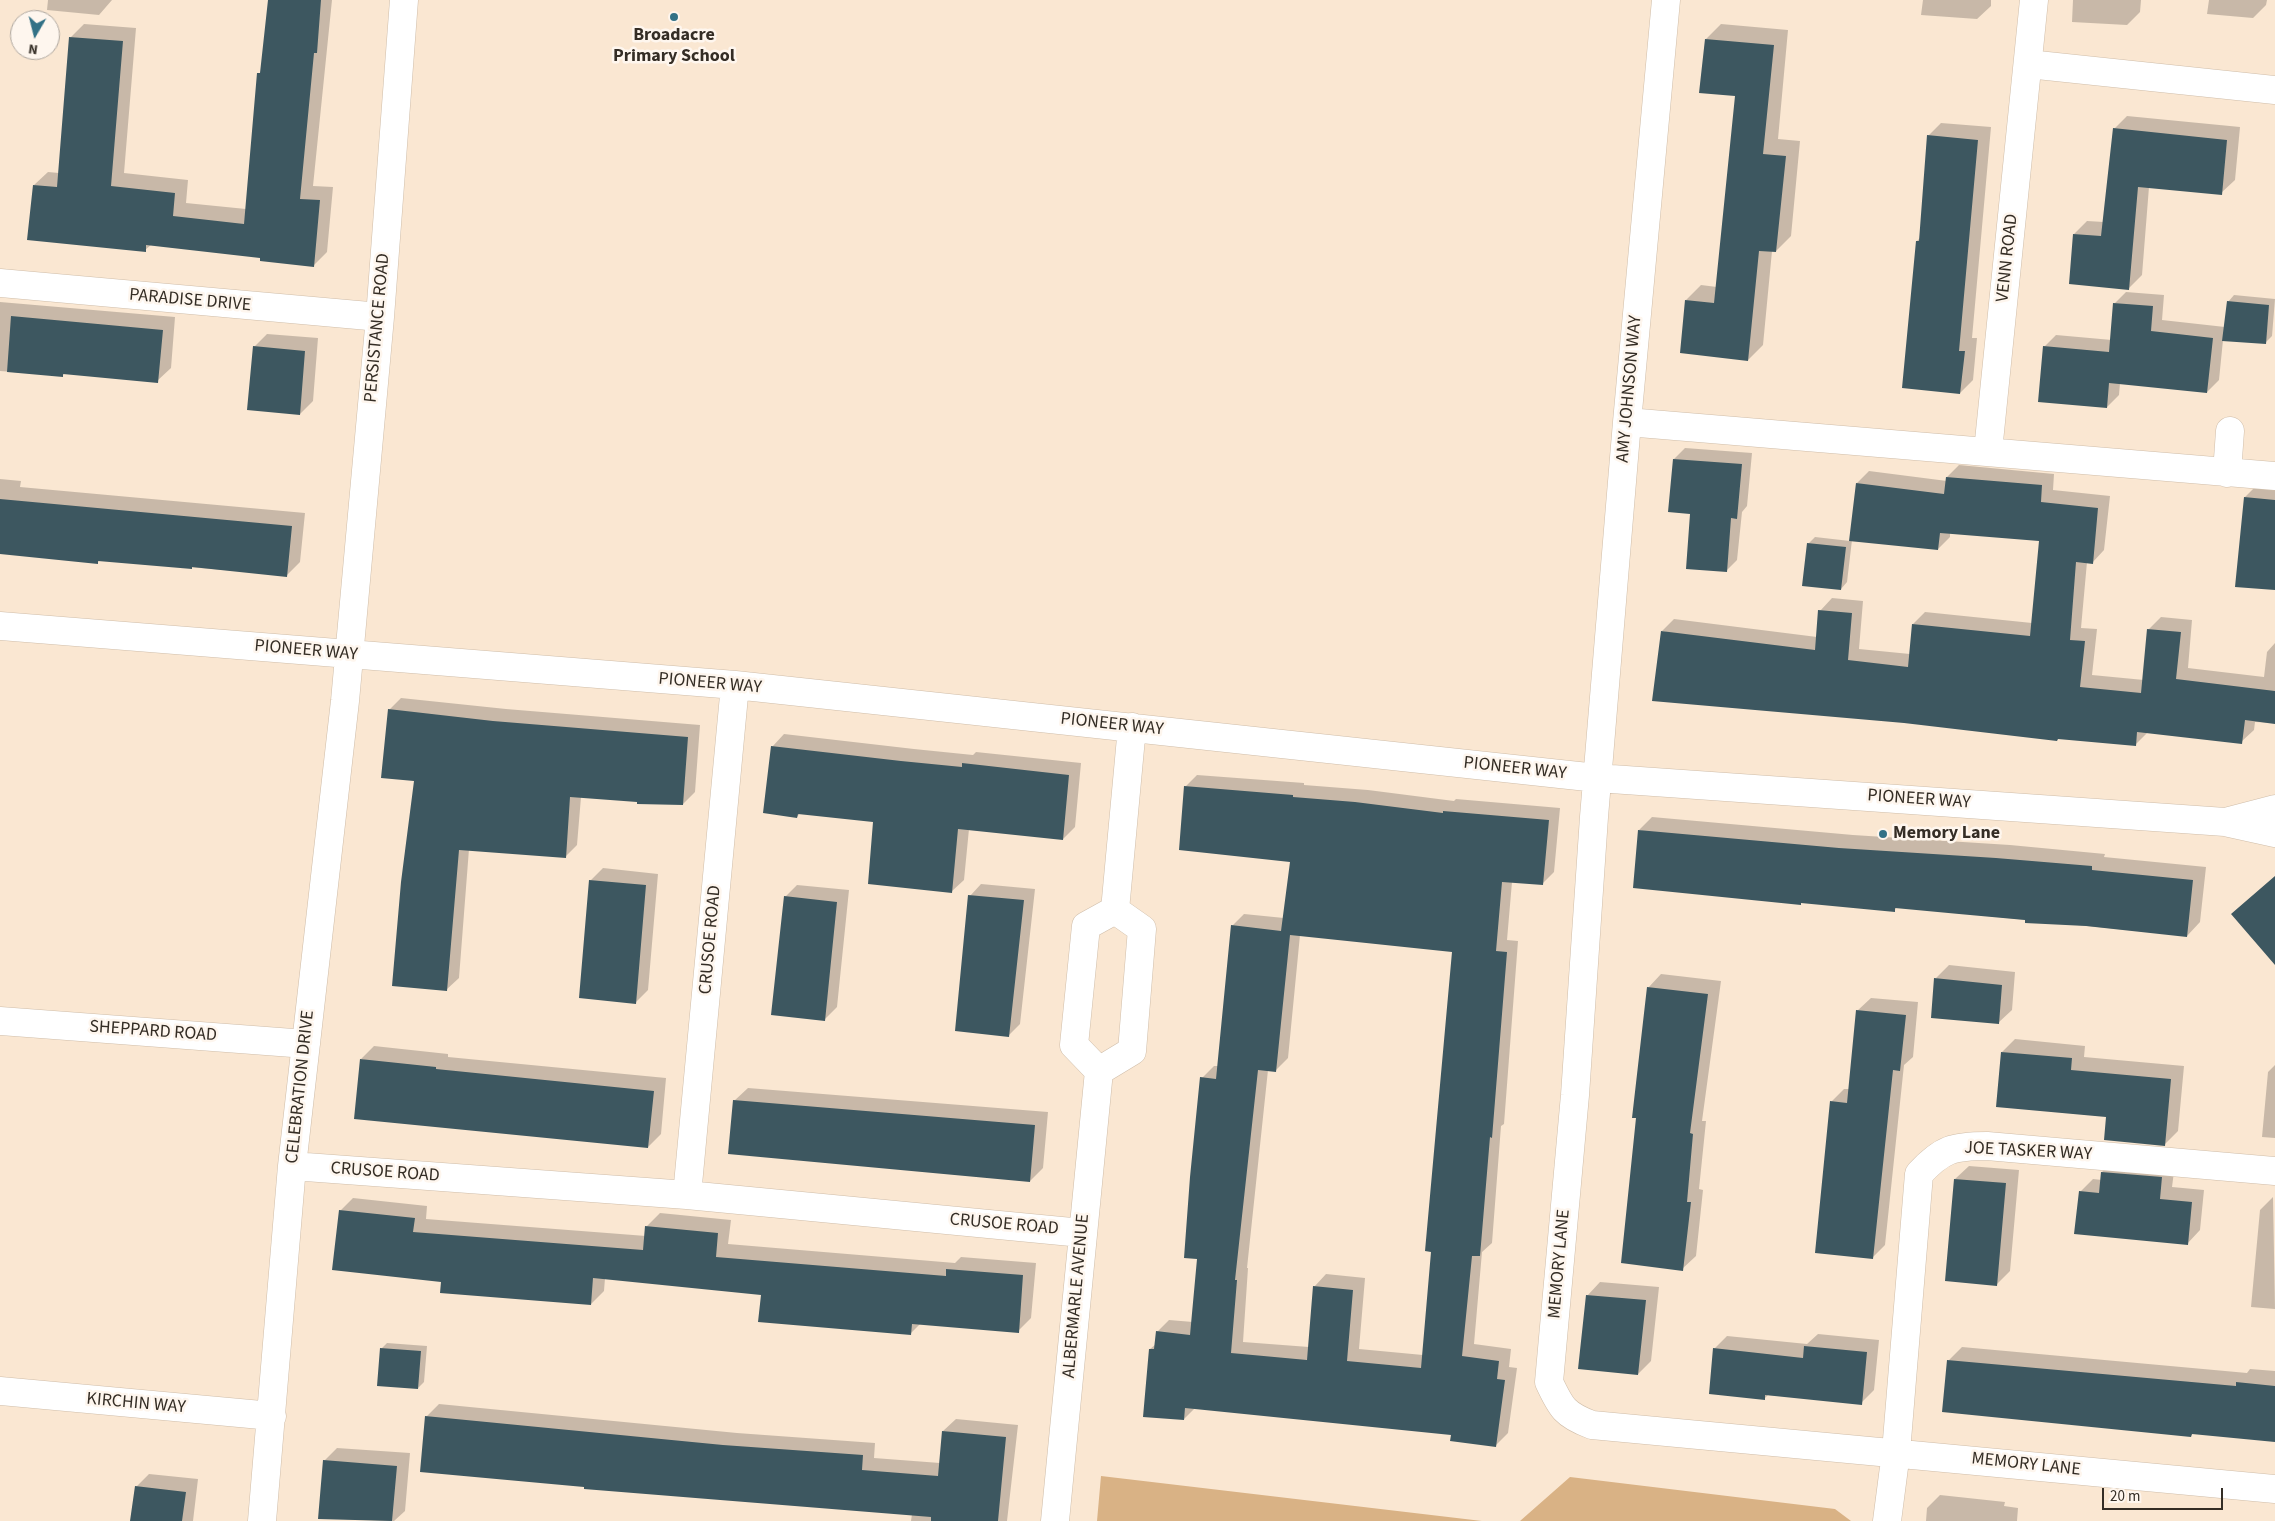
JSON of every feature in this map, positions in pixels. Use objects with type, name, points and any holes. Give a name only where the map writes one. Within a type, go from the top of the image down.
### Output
[{"type":"street","name":"PERSISTANCE ROAD","points":[[349,655],[380,317],[404,0]]},
{"type":"street","name":"AMY JOHNSON WAY","points":[[1597,778],[1627,422],[1666,0]]},
{"type":"street","name":"VENN ROAD","points":[[1988,451],[2034,0]]},
{"type":"street","points":[[2028,64],[2275,90]]},
{"type":"street","name":"PARADISE DRIVE","points":[[0,282],[380,317]]},
{"type":"street","points":[[1627,422],[2275,476]]},
{"type":"street","points":[[2227,472],[2230,431]]},
{"type":"street","name":"PIONEER WAY","points":[[0,626],[735,685],[1597,778],[2225,822],[2275,833]]},
{"type":"street","name":"CELEBRATION DRIVE","points":[[262,1521],[292,1166],[349,655]]},
{"type":"street","name":"CRUSOE ROAD","points":[[687,1195],[735,685]]},
{"type":"street","points":[[1115,910],[1132,727]]},
{"type":"street","name":"MEMORY LANE","points":[[1597,778],[1575,1095],[1549,1382],[1564,1411],[1572,1417],[1592,1425],[2275,1489]]},
{"type":"street","name":"PIONEER WAY","points":[[2225,822],[2275,809]]},
{"type":"street","points":[[1115,910],[1142,929],[1132,1051],[1099,1071],[1074,1045],[1086,926],[1115,910]]},
{"type":"street","name":"SHEPPARD ROAD","points":[[0,1021],[306,1044]]},
{"type":"street","name":"ALBERMARLE AVENUE","points":[[1055,1521],[1099,1071]]},
{"type":"street","name":"JOE TASKER WAY","points":[[1896,1452],[1919,1174],[1934,1158],[1959,1146],[1987,1146],[2275,1171]]},
{"type":"street","name":"CRUSOE ROAD","points":[[292,1166],[687,1195],[1082,1232]]},
{"type":"street","name":"KIRCHIN WAY","points":[[0,1391],[272,1416]]},
{"type":"street","points":[[1888,1521],[1896,1452]]},
{"type":"shaded area","points":[[1101,1476],[1482,1521],[1097,1521]]},
{"type":"shaded area","points":[[1570,1477],[1835,1509],[1851,1521],[1520,1521]]},
{"type":"building","points":[[268,0],[321,0],[317,53],[314,53],[300,199],[320,200],[314,267],[260,261],[260,258],[146,245],[146,252],[27,240],[33,185],[57,187],[69,37],[123,41],[111,186],[175,193],[173,216],[244,224],[257,73],[260,73]]},
{"type":"building","points":[[1705,39],[1774,45],[1763,154],[1786,156],[1776,252],[1759,251],[1748,361],[1680,353],[1685,300],[1714,303],[1735,96],[1699,93]]},
{"type":"building","points":[[2113,128],[2227,140],[2222,195],[2138,187],[2129,290],[2069,284],[2073,234],[2101,236]]},
{"type":"building","points":[[1927,135],[1978,140],[1959,351],[1965,351],[1960,394],[1902,388],[1916,241],[1919,241]]},
{"type":"building","points":[[2227,301],[2269,305],[2266,344],[2222,341]]},
{"type":"building","points":[[2113,303],[2153,306],[2151,331],[2213,338],[2207,393],[2109,383],[2107,408],[2038,402],[2043,346],[2109,352]]},
{"type":"building","points":[[11,316],[163,330],[158,383],[63,374],[63,377],[7,372]]},
{"type":"building","points":[[253,346],[305,351],[300,415],[247,410]]},
{"type":"building","points":[[1673,459],[1742,464],[1737,519],[1731,518],[1727,572],[1686,569],[1690,514],[1668,512]]},
{"type":"building","points":[[1946,477],[2042,485],[2041,502],[2098,508],[2093,564],[2076,562],[2070,640],[2085,641],[2080,687],[2141,693],[2147,629],[2181,632],[2176,679],[2275,691],[2275,724],[2245,720],[2242,744],[2137,732],[2136,746],[2058,739],[2057,741],[1904,723],[1652,701],[1661,631],[1815,650],[1818,610],[1852,613],[1848,660],[1908,667],[1912,624],[2030,636],[2039,541],[1940,533],[1938,550],[1849,541],[1856,483],[1944,494]]},
{"type":"building","points":[[2244,497],[2275,500],[2275,590],[2235,587]]},
{"type":"building","points":[[0,499],[292,526],[287,577],[192,567],[192,569],[98,561],[98,564],[0,554]]},
{"type":"building","points":[[1807,543],[1846,547],[1841,590],[1802,586]]},
{"type":"building","points":[[388,709],[493,721],[688,737],[683,805],[637,804],[637,802],[570,797],[566,858],[459,850],[447,991],[392,986],[401,882],[414,781],[381,778]]},
{"type":"building","points":[[771,746],[962,767],[962,763],[1069,775],[1063,840],[958,829],[952,893],[868,884],[873,822],[798,814],[797,818],[763,813]]},
{"type":"building","points":[[1184,786],[1293,795],[1293,797],[1355,802],[1443,813],[1443,811],[1549,820],[1543,885],[1502,882],[1496,951],[1507,952],[1492,1138],[1490,1137],[1480,1256],[1472,1256],[1462,1356],[1499,1361],[1497,1379],[1505,1380],[1496,1447],[1450,1441],[1451,1435],[1185,1408],[1184,1420],[1143,1417],[1149,1349],[1154,1349],[1156,1331],[1190,1335],[1197,1259],[1184,1258],[1200,1077],[1216,1079],[1231,925],[1281,931],[1290,862],[1179,850]],"holes":[[[1290,935],[1452,952],[1425,1251],[1431,1252],[1421,1368],[1347,1361],[1353,1290],[1313,1286],[1307,1360],[1231,1353],[1237,1280],[1235,1280],[1258,1070],[1276,1072]]]},
{"type":"building","points":[[1638,830],[1839,848],[2092,866],[2092,870],[2193,880],[2187,937],[2086,926],[2025,923],[2025,920],[1895,908],[1895,912],[1801,903],[1801,905],[1633,888]]},
{"type":"building","points":[[2275,876],[2275,965],[2231,914]]},
{"type":"building","points":[[589,880],[646,885],[636,1004],[579,998]]},
{"type":"building","points":[[968,895],[1024,900],[1009,1037],[955,1031]]},
{"type":"building","points":[[784,896],[837,902],[825,1021],[771,1015]]},
{"type":"building","points":[[1934,978],[2002,985],[1999,1024],[1931,1018]]},
{"type":"building","points":[[1647,987],[1708,994],[1690,1133],[1693,1134],[1687,1202],[1691,1202],[1683,1271],[1621,1263],[1636,1118],[1632,1118]]},
{"type":"building","points":[[1856,1010],[1906,1015],[1900,1071],[1893,1070],[1873,1259],[1815,1253],[1830,1101],[1847,1103]]},
{"type":"building","points":[[2001,1052],[2072,1058],[2071,1070],[2171,1079],[2165,1146],[2104,1140],[2106,1117],[1996,1107]]},
{"type":"building","points":[[360,1059],[436,1067],[436,1069],[654,1091],[648,1148],[354,1119]]},
{"type":"building","points":[[733,1100],[1035,1125],[1030,1182],[728,1154]]},
{"type":"building","points":[[2101,1172],[2162,1177],[2160,1199],[2192,1202],[2188,1245],[2074,1234],[2079,1191],[2099,1193]]},
{"type":"building","points":[[1954,1179],[2006,1183],[1997,1286],[1945,1281]]},
{"type":"building","points":[[339,1210],[415,1218],[413,1232],[643,1250],[645,1226],[718,1233],[716,1257],[946,1276],[946,1269],[1023,1275],[1019,1333],[912,1324],[911,1335],[758,1322],[761,1295],[593,1278],[591,1305],[440,1293],[441,1282],[332,1270]]},
{"type":"building","points":[[1586,1295],[1646,1300],[1638,1375],[1578,1369]]},
{"type":"building","points":[[1804,1346],[1867,1352],[1862,1405],[1765,1395],[1765,1400],[1709,1394],[1713,1348],[1803,1358]]},
{"type":"building","points":[[380,1348],[421,1351],[418,1389],[377,1386]]},
{"type":"building","points":[[1947,1360],[2236,1386],[2236,1382],[2275,1386],[2275,1442],[2192,1434],[2191,1437],[1942,1412]]},
{"type":"building","points":[[425,1416],[723,1445],[863,1455],[862,1470],[938,1476],[942,1431],[1006,1437],[998,1521],[931,1521],[931,1517],[584,1489],[584,1487],[420,1472]]},
{"type":"building","points":[[323,1460],[397,1466],[392,1521],[318,1519]]},
{"type":"building","points":[[135,1486],[186,1492],[182,1521],[130,1521]]},
{"type":"place","name":"Broadacre Primary School","points":[[674,17]]},
{"type":"place","name":"Memory Lane","points":[[1883,834]]}]
